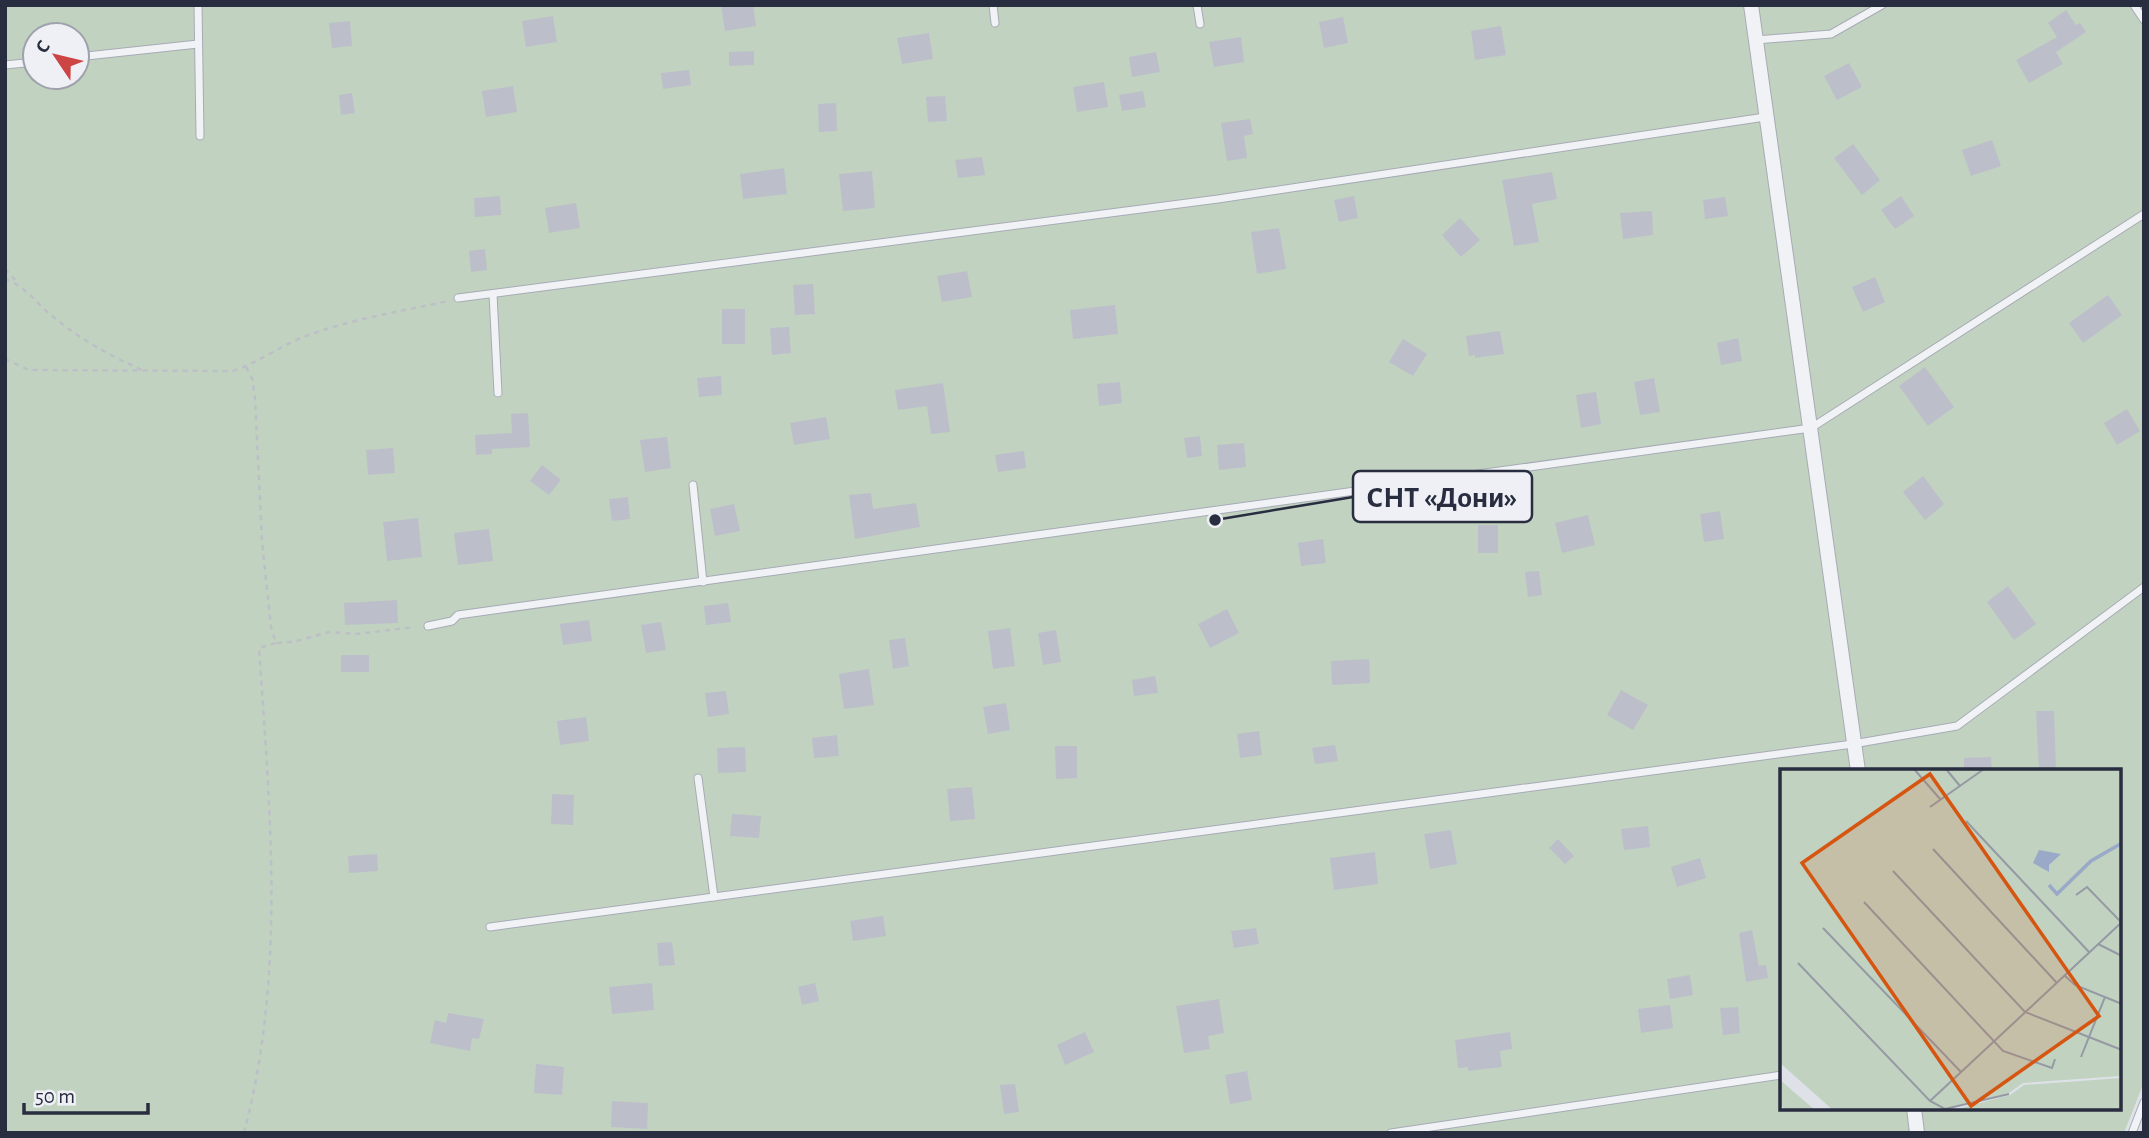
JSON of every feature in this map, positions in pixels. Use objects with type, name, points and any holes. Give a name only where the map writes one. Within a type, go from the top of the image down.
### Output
[{"type":"street","points":[[1751,5],[1858,769]]},
{"type":"street","points":[[1913,1110],[1917,1133]]},
{"type":"lane","points":[[198,5],[200,136]]},
{"type":"lane","points":[[993,5],[995,23]]},
{"type":"lane","points":[[1197,5],[1200,24]]},
{"type":"lane","points":[[1756,40],[1831,34],[1882,5]]},
{"type":"lane","points":[[2134,5],[2144,20]]},
{"type":"lane","points":[[91,55],[198,44]]},
{"type":"lane","points":[[458,298],[1218,199],[1765,117]]},
{"type":"lane","points":[[428,626],[452,621],[458,615],[1811,428],[2144,214]]},
{"type":"lane","points":[[493,294],[498,393]]},
{"type":"lane","points":[[693,485],[703,582]]},
{"type":"lane","points":[[490,928],[1853,744],[1957,726],[2144,587]]},
{"type":"lane","points":[[698,778],[714,897]]},
{"type":"lane","points":[[1391,1133],[1780,1075]]},
{"type":"lane","points":[[2132,1133],[2144,1102]]},
{"type":"path","points":[[5,269],[51,315],[78,336],[144,371]]},
{"type":"path","points":[[5,279],[19,284]]},
{"type":"path","points":[[5,359],[29,370],[233,372],[295,341],[335,327],[458,298]]},
{"type":"path","points":[[246,367],[252,378],[255,398],[262,541],[271,627],[276,643]]},
{"type":"path","points":[[244,1133],[264,1039],[271,964],[273,858],[260,648],[329,632],[356,634],[428,626]]},
{"type":"green space","points":[[5,5],[2144,5],[2144,1082],[2124,1133],[5,1133]]},
{"type":"building","points":[[721,5],[753,5],[756,26],[725,31]]},
{"type":"building","points":[[2066,10],[2076,25],[2080,23],[2086,32],[2056,52],[2063,64],[2029,83],[2016,60],[2057,37],[2048,23]]},
{"type":"building","points":[[553,16],[557,42],[526,47],[522,21]]},
{"type":"building","points":[[1343,17],[1348,43],[1324,48],[1319,22]]},
{"type":"building","points":[[350,21],[352,46],[332,48],[329,23]]},
{"type":"building","points":[[1501,26],[1506,55],[1475,60],[1471,31]]},
{"type":"building","points":[[929,33],[933,59],[902,64],[897,38]]},
{"type":"building","points":[[1241,37],[1244,62],[1214,67],[1209,42]]},
{"type":"building","points":[[754,51],[754,65],[729,66],[729,52]]},
{"type":"building","points":[[1156,52],[1160,72],[1132,77],[1129,57]]},
{"type":"building","points":[[1849,63],[1862,87],[1837,100],[1824,76]]},
{"type":"building","points":[[689,70],[691,85],[663,89],[661,73]]},
{"type":"building","points":[[1104,82],[1108,107],[1077,112],[1073,87]]},
{"type":"building","points":[[513,86],[517,112],[486,117],[482,91]]},
{"type":"building","points":[[1143,91],[1146,107],[1122,111],[1119,95]]},
{"type":"building","points":[[352,93],[355,113],[341,115],[339,95]]},
{"type":"building","points":[[945,96],[947,121],[928,122],[926,97]]},
{"type":"building","points":[[836,103],[837,131],[819,132],[818,104]]},
{"type":"building","points":[[1250,119],[1253,134],[1244,136],[1247,158],[1227,161],[1221,123]]},
{"type":"building","points":[[1992,140],[2001,166],[1971,176],[1962,150]]},
{"type":"building","points":[[1853,144],[1880,180],[1862,195],[1834,158]]},
{"type":"building","points":[[982,157],[985,175],[958,178],[955,160]]},
{"type":"building","points":[[784,168],[787,194],[743,199],[740,174]]},
{"type":"building","points":[[872,171],[875,208],[843,211],[839,174]]},
{"type":"building","points":[[1552,172],[1557,199],[1532,204],[1539,242],[1514,246],[1502,180]]},
{"type":"building","points":[[500,196],[501,215],[475,217],[474,198]]},
{"type":"building","points":[[1354,196],[1358,218],[1339,222],[1334,200]]},
{"type":"building","points":[[1901,196],[1914,216],[1895,229],[1881,210]]},
{"type":"building","points":[[1725,197],[1728,216],[1705,219],[1703,200]]},
{"type":"building","points":[[576,203],[580,228],[549,233],[545,208]]},
{"type":"building","points":[[1652,211],[1653,235],[1623,239],[1620,213]]},
{"type":"building","points":[[1460,218],[1480,240],[1461,257],[1442,235]]},
{"type":"building","points":[[1279,228],[1286,269],[1257,274],[1251,232]]},
{"type":"building","points":[[485,249],[487,270],[471,272],[469,251]]},
{"type":"building","points":[[967,271],[972,297],[942,302],[937,276]]},
{"type":"building","points":[[1875,277],[1885,302],[1863,312],[1852,287]]},
{"type":"building","points":[[813,284],[815,314],[795,315],[793,285]]},
{"type":"building","points":[[2108,295],[2122,315],[2083,343],[2069,323]]},
{"type":"building","points":[[1115,305],[1118,334],[1073,339],[1070,310]]},
{"type":"building","points":[[722,309],[745,309],[745,344],[722,344]]},
{"type":"building","points":[[789,327],[791,353],[772,355],[770,328]]},
{"type":"building","points":[[1500,331],[1504,354],[1475,358],[1475,355],[1469,356],[1466,336]]},
{"type":"building","points":[[1738,338],[1742,361],[1721,365],[1717,343]]},
{"type":"building","points":[[1403,339],[1427,354],[1413,376],[1389,362]]},
{"type":"building","points":[[1925,367],[1954,407],[1928,426],[1899,386]]},
{"type":"building","points":[[721,376],[722,395],[699,397],[697,378]]},
{"type":"building","points":[[1654,378],[1660,412],[1640,415],[1634,382]]},
{"type":"building","points":[[1120,382],[1122,403],[1099,406],[1097,384]]},
{"type":"building","points":[[943,383],[950,432],[931,434],[927,406],[898,410],[895,390]]},
{"type":"building","points":[[1596,392],[1601,424],[1581,428],[1576,395]]},
{"type":"building","points":[[2127,409],[2140,431],[2117,445],[2104,423]]},
{"type":"building","points":[[528,413],[530,447],[492,449],[492,454],[476,455],[475,435],[512,433],[511,414]]},
{"type":"building","points":[[826,417],[830,439],[794,445],[790,423]]},
{"type":"building","points":[[1200,436],[1202,456],[1187,458],[1184,438]]},
{"type":"building","points":[[667,437],[671,468],[645,472],[640,440]]},
{"type":"building","points":[[1244,443],[1246,467],[1219,470],[1217,445]]},
{"type":"building","points":[[393,448],[395,473],[368,475],[366,450]]},
{"type":"building","points":[[1024,451],[1026,468],[998,472],[995,455]]},
{"type":"building","points":[[542,465],[561,480],[549,495],[530,481]]},
{"type":"building","points":[[1923,476],[1944,504],[1925,520],[1903,492]]},
{"type":"building","points":[[871,493],[873,509],[916,503],[920,527],[855,539],[849,495]]},
{"type":"building","points":[[628,497],[630,519],[612,521],[609,499]]},
{"type":"building","points":[[734,504],[740,531],[715,536],[710,509]]},
{"type":"building","points":[[1720,511],[1724,539],[1704,542],[1700,514]]},
{"type":"building","points":[[1588,515],[1595,545],[1562,553],[1555,523]]},
{"type":"building","points":[[418,518],[422,557],[387,561],[383,522]]},
{"type":"building","points":[[1478,525],[1498,525],[1498,553],[1478,553]]},
{"type":"building","points":[[489,529],[493,561],[458,565],[454,533]]},
{"type":"building","points":[[1323,539],[1326,563],[1301,566],[1298,543]]},
{"type":"building","points":[[1539,571],[1542,595],[1528,597],[1525,572]]},
{"type":"building","points":[[2008,586],[2036,624],[2014,640],[1987,602]]},
{"type":"building","points":[[397,600],[398,623],[345,625],[344,603]]},
{"type":"building","points":[[728,603],[731,622],[706,625],[704,606]]},
{"type":"building","points":[[1227,609],[1239,633],[1210,648],[1198,624]]},
{"type":"building","points":[[589,620],[592,641],[563,645],[560,624]]},
{"type":"building","points":[[661,622],[666,650],[646,653],[641,625]]},
{"type":"building","points":[[1010,628],[1015,666],[993,669],[988,631]]},
{"type":"building","points":[[1056,630],[1061,662],[1043,665],[1038,633]]},
{"type":"building","points":[[905,638],[909,666],[893,669],[889,640]]},
{"type":"building","points":[[341,655],[369,655],[369,672],[341,672]]},
{"type":"building","points":[[1369,659],[1370,683],[1332,685],[1331,661]]},
{"type":"building","points":[[869,669],[874,705],[844,709],[839,674]]},
{"type":"building","points":[[1155,676],[1158,693],[1134,696],[1132,680]]},
{"type":"building","points":[[1621,690],[1648,705],[1633,730],[1607,715]]},
{"type":"building","points":[[726,691],[729,714],[708,717],[705,693]]},
{"type":"building","points":[[1006,703],[1010,730],[988,734],[983,707]]},
{"type":"building","points":[[2036,711],[2054,711],[2056,769],[2039,769]]},
{"type":"building","points":[[586,717],[589,741],[560,745],[557,721]]},
{"type":"building","points":[[1259,731],[1262,755],[1240,758],[1237,734]]},
{"type":"building","points":[[837,735],[839,756],[814,758],[812,738]]},
{"type":"building","points":[[1335,745],[1338,761],[1315,764],[1312,748]]},
{"type":"building","points":[[1055,746],[1077,746],[1077,778],[1056,779]]},
{"type":"building","points":[[745,747],[746,772],[718,773],[717,748]]},
{"type":"building","points":[[1991,757],[1992,769],[1964,769],[1964,758]]},
{"type":"building","points":[[972,787],[975,819],[950,821],[947,789]]},
{"type":"building","points":[[552,794],[574,795],[573,825],[551,824]]},
{"type":"building","points":[[732,814],[761,816],[759,838],[730,836]]},
{"type":"building","points":[[1648,826],[1650,847],[1624,850],[1621,829]]},
{"type":"building","points":[[1451,830],[1457,864],[1430,869],[1424,834]]},
{"type":"building","points":[[1558,839],[1574,856],[1565,864],[1549,848]]},
{"type":"building","points":[[1375,852],[1378,884],[1334,890],[1330,858]]},
{"type":"building","points":[[377,854],[378,871],[349,873],[348,856]]},
{"type":"building","points":[[1700,858],[1706,878],[1677,887],[1671,867]]},
{"type":"building","points":[[883,916],[886,936],[853,941],[850,921]]},
{"type":"building","points":[[1256,928],[1259,944],[1234,948],[1231,931]]},
{"type":"building","points":[[1752,930],[1759,966],[1766,965],[1768,978],[1746,982],[1739,933]]},
{"type":"building","points":[[672,942],[675,965],[659,966],[657,943]]},
{"type":"building","points":[[1690,975],[1693,995],[1670,999],[1667,979]]},
{"type":"building","points":[[652,983],[654,1010],[612,1014],[609,987]]},
{"type":"building","points":[[815,983],[819,1001],[802,1005],[798,987]]},
{"type":"building","points":[[1219,999],[1224,1033],[1208,1036],[1210,1049],[1184,1053],[1176,1006]]},
{"type":"building","points":[[1670,1005],[1673,1028],[1641,1033],[1638,1009]]},
{"type":"building","points":[[1738,1007],[1740,1033],[1723,1035],[1720,1008]]},
{"type":"building","points":[[448,1013],[484,1019],[479,1039],[472,1038],[470,1051],[430,1043],[435,1020],[446,1023]]},
{"type":"building","points":[[1085,1032],[1094,1052],[1065,1065],[1057,1045]]},
{"type":"building","points":[[1510,1032],[1512,1049],[1500,1051],[1502,1067],[1468,1071],[1468,1067],[1458,1068],[1455,1040]]},
{"type":"building","points":[[536,1064],[564,1067],[562,1095],[534,1093]]},
{"type":"building","points":[[1247,1071],[1252,1100],[1230,1104],[1225,1075]]},
{"type":"building","points":[[1015,1084],[1019,1112],[1004,1114],[1000,1085]]},
{"type":"building","points":[[612,1101],[648,1103],[647,1129],[611,1127]]},
{"type":"place","name":"СНТ «Дони»","points":[[1215,520]]}]
